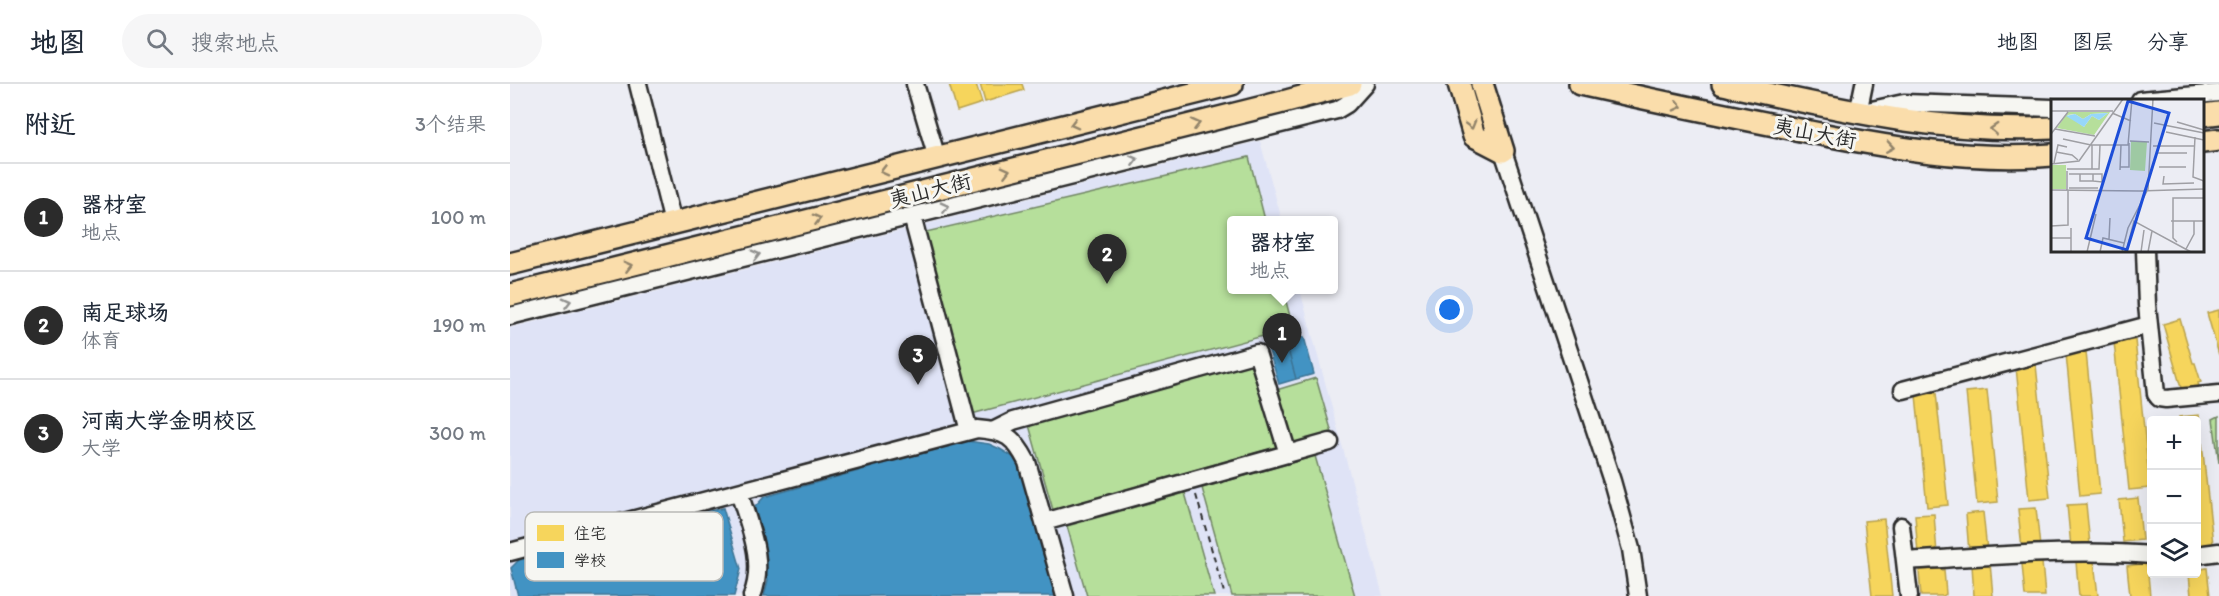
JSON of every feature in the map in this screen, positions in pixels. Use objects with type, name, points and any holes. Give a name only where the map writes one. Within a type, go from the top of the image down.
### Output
[{"type":"main road","name":"夷山大街","points":[[510,264],[1232,84]]},
{"type":"main road","name":"夷山大街","points":[[510,295],[1350,84]]},
{"type":"main road","points":[[1460,84],[1474,136],[1503,151]]},
{"type":"main road","points":[[1482,84],[1503,151]]},
{"type":"main road","name":"夷山大街","points":[[1580,84],[1748,120],[1911,150],[2002,157],[2051,156]]},
{"type":"main road","name":"夷山大街","points":[[1723,84],[1858,113],[1958,127],[2051,128]]},
{"type":"main road","points":[[2204,115],[2219,113]]},
{"type":"main road","points":[[2204,142],[2219,140]]},
{"type":"street","points":[[638,84],[673,223]]},
{"type":"street","points":[[915,84],[937,158]]},
{"type":"street","points":[[510,316],[1337,110],[1347,104],[1365,84]]},
{"type":"street","points":[[1864,84],[1858,113],[1904,103],[2051,108]]},
{"type":"street","points":[[2151,99],[2219,93]]},
{"type":"street","points":[[1503,151],[1612,481],[1631,549],[1638,596]]},
{"type":"street","points":[[912,216],[969,431]]},
{"type":"street","points":[[2145,252],[2156,394],[2159,398],[2166,399],[2219,394]]},
{"type":"street","points":[[1903,390],[2149,325]]},
{"type":"street","points":[[993,431],[1013,421],[1257,353],[1288,454]]},
{"type":"street","points":[[663,512],[976,429],[993,431],[1005,434],[1017,444],[1027,462],[1065,596]]},
{"type":"street","points":[[1044,522],[1330,442]]},
{"type":"street","points":[[739,492],[758,558],[757,583],[752,596]]},
{"type":"street","points":[[1901,526],[1909,596]]},
{"type":"street","points":[[510,552],[525,548]]},
{"type":"street","points":[[2201,554],[2219,552]]},
{"type":"street","points":[[1905,561],[2034,554],[2147,555]]},
{"type":"path","points":[[1191,481],[1225,596]]},
{"type":"shaded area","points":[[1260,141],[1281,216],[1227,216],[1227,294],[1301,294],[1383,596],[1058,596],[1022,467],[1015,458],[1000,449],[989,444],[967,441],[764,497],[755,507],[754,518],[768,580],[764,596],[510,596],[510,328]]},
{"type":"green space","points":[[1249,157],[1264,216],[1227,216],[1227,294],[1284,294],[1293,328],[964,416],[913,235]]},
{"type":"green space","points":[[1253,362],[1277,447],[1053,510],[1029,425]]},
{"type":"green space","points":[[1316,378],[1332,433],[1289,445],[1273,391]]},
{"type":"green space","points":[[2219,416],[2219,463],[2213,419]]},
{"type":"green space","points":[[1315,456],[1355,596],[1232,596],[1202,488]]},
{"type":"green space","points":[[1185,493],[1214,596],[1087,596],[1067,526]]},
{"type":"building: 住宅","points":[[949,84],[976,84],[982,103],[957,111]]},
{"type":"building: 住宅","points":[[980,84],[1022,84],[1024,90],[985,102]]},
{"type":"building: 住宅","points":[[2219,310],[2219,355],[2207,313]]},
{"type":"building: 住宅","points":[[2180,319],[2201,382],[2198,383],[2200,390],[2183,395],[2163,324]]},
{"type":"building: 住宅","points":[[2135,340],[2147,458],[2147,488],[2129,490],[2114,342]]},
{"type":"building: 住宅","points":[[2086,352],[2100,494],[2080,496],[2066,354]]},
{"type":"building: 住宅","points":[[2036,365],[2050,498],[2029,500],[2016,367]]},
{"type":"building: 住宅","points":[[1987,390],[1998,502],[1977,504],[1966,392]]},
{"type":"building: 住宅","points":[[1936,393],[1948,505],[1927,507],[1916,395]]},
{"type":"building: 住宅","points":[[2201,433],[2213,544],[2201,545]]},
{"type":"building: 住宅","points":[[2138,498],[2142,540],[2123,542],[2119,500]]},
{"type":"building: 住宅","points":[[2086,504],[2090,545],[2071,547],[2067,505]]},
{"type":"building: 住宅","points":[[2036,508],[2040,547],[2022,549],[2018,509]]},
{"type":"building: 住宅","points":[[1983,512],[1987,551],[1969,553],[1966,514]]},
{"type":"building: 住宅","points":[[1934,514],[1937,554],[1918,555],[1915,515]]},
{"type":"building: 住宅","points":[[1884,519],[1892,596],[1872,596],[1864,521]]},
{"type":"building: 住宅","points":[[2094,561],[2098,596],[2079,596],[2076,562]]},
{"type":"building: 住宅","points":[[2042,562],[2045,596],[2025,596],[2022,564]]},
{"type":"building: 住宅","points":[[1990,563],[1993,596],[1974,596],[1972,565]]},
{"type":"building: 住宅","points":[[2147,563],[2150,596],[2130,596],[2127,566]]},
{"type":"building: 住宅","points":[[2207,568],[2210,596],[2191,596],[2189,578],[2201,578],[2201,569]]},
{"type":"building: 住宅","points":[[1944,570],[1946,594],[1921,596],[1919,572]]},
{"type":"building: 学校","points":[[1304,337],[1314,374],[1296,379],[1286,342]]},
{"type":"building: 学校","points":[[1286,342],[1296,379],[1279,384],[1268,347]]},
{"type":"building: 学校","points":[[967,441],[989,444],[1000,449],[1015,458],[1022,467],[1058,596],[764,596],[768,580],[754,518],[755,507],[764,497]]},
{"type":"building: 学校","points":[[723,508],[741,569],[734,596],[518,596],[511,568],[520,559],[525,558],[525,581],[723,581],[723,512],[707,512]]},
{"type":"place","name":"南足球场","points":[[1107,284]]},
{"type":"place","name":"器材室","points":[[1282,363]]},
{"type":"place","name":"河南大学金明校区","points":[[918,385]]}]
